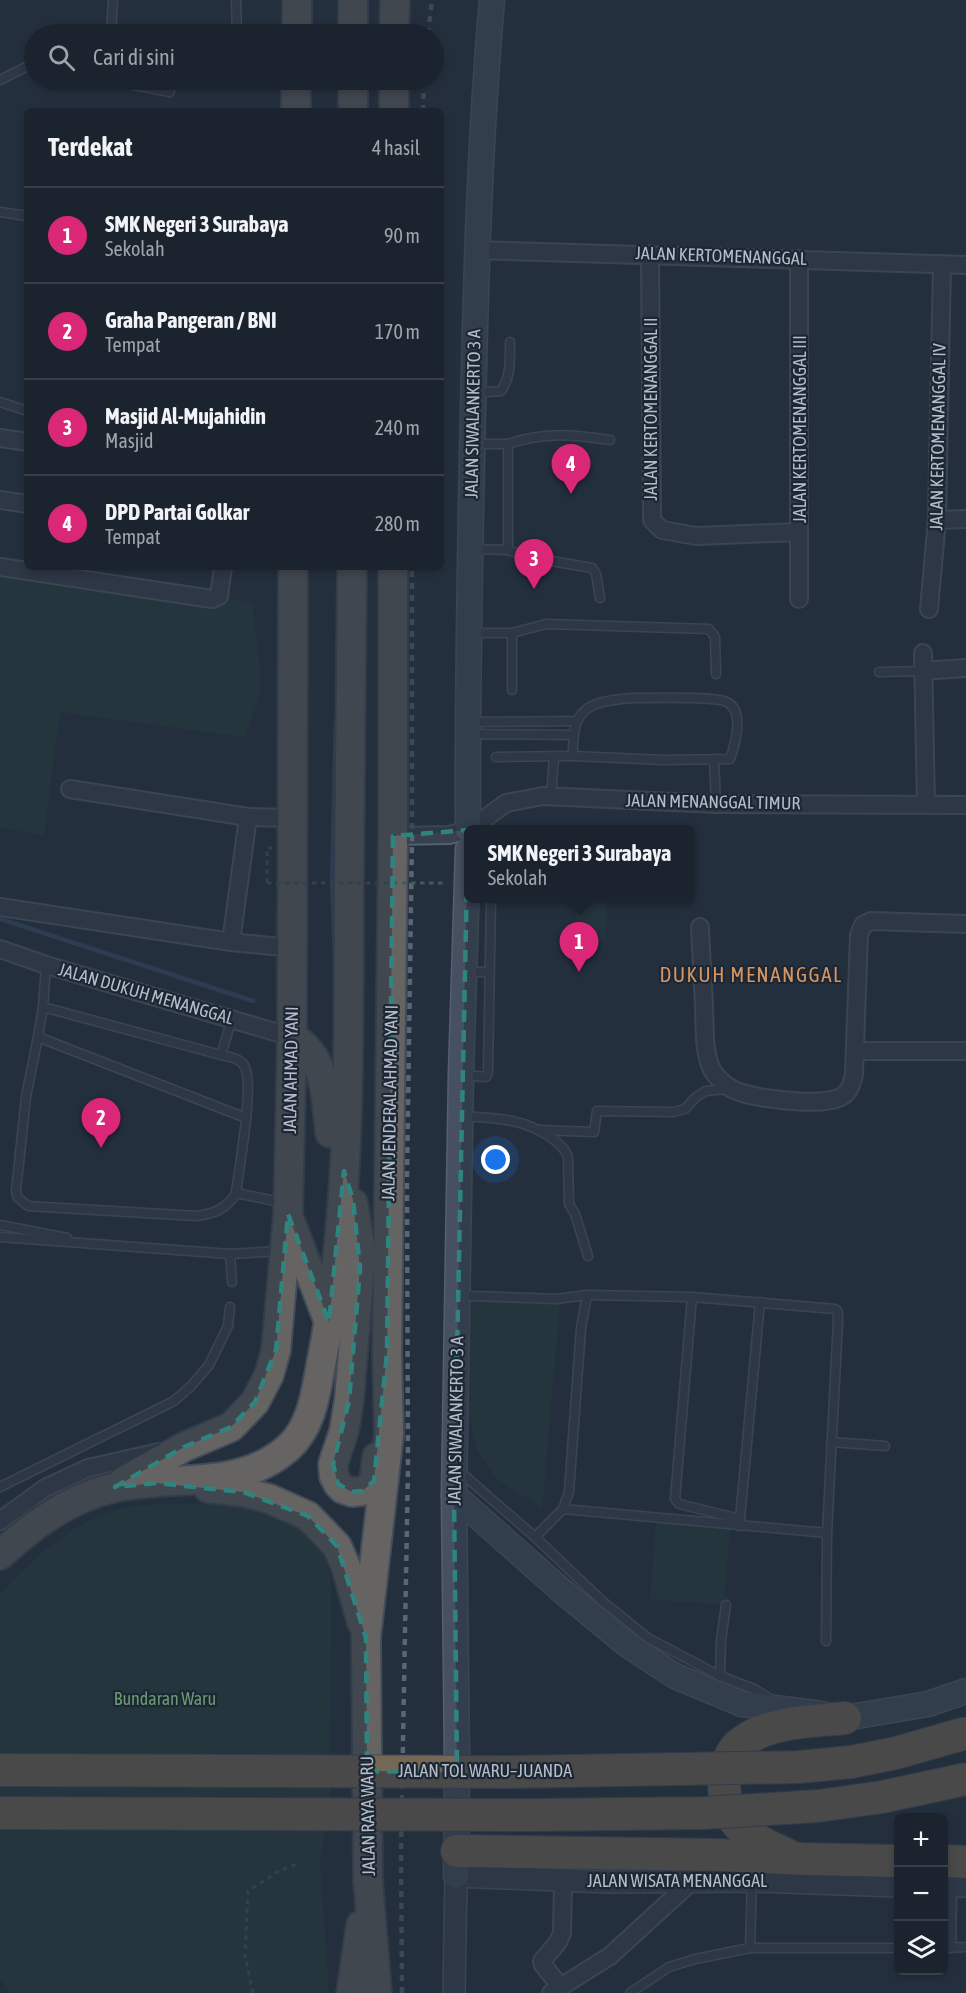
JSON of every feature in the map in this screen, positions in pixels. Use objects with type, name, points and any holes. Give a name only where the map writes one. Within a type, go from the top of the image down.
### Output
[{"type":"highway","points":[[297,0],[297,24]]},
{"type":"highway","points":[[353,0],[353,24]]},
{"type":"highway","points":[[394,0],[394,24]]},
{"type":"highway","points":[[296,90],[296,108]]},
{"type":"highway","points":[[353,90],[353,108]]},
{"type":"highway","points":[[394,90],[394,108]]},
{"type":"highway","name":"JALAN AHMAD YANI","points":[[115,1487],[184,1447],[231,1426],[255,1402],[269,1375],[276,1350],[288,1209],[292,1037],[293,570]]},
{"type":"highway","points":[[0,1555],[21,1535],[72,1502],[115,1487],[220,1479],[244,1472],[270,1460],[288,1448],[304,1429],[312,1406],[329,1322],[343,1214],[352,570]]},
{"type":"highway","name":"JALAN JENDERAL AHMAD YANI","points":[[366,1638],[389,1434],[387,1353],[393,836],[393,570]]},
{"type":"highway","points":[[292,1037],[303,1042],[320,1070],[326,1093],[334,1166],[343,1214]]},
{"type":"highway","points":[[344,1171],[353,1200],[360,1245],[360,1268],[349,1401],[344,1431],[333,1464],[334,1476],[338,1484],[343,1489],[352,1492],[362,1491],[370,1487],[374,1481],[387,1353]]},
{"type":"highway","points":[[288,1209],[329,1322]]},
{"type":"highway","points":[[156,1483],[243,1491],[270,1499],[308,1516],[337,1546],[346,1567],[366,1638]]},
{"type":"highway","name":"JALAN RAYA WARU","points":[[366,1638],[368,1881],[377,1993]]},
{"type":"highway","points":[[804,1859],[763,1844],[737,1824],[728,1809],[723,1791],[726,1764],[740,1743],[764,1731],[796,1723],[844,1718]]},
{"type":"highway","name":"JALAN TOL WARU–JUANDA","points":[[0,1770],[512,1772],[789,1767],[851,1762],[896,1753],[966,1733]]},
{"type":"highway","points":[[0,1813],[524,1815],[704,1813],[829,1804],[882,1797],[966,1779]]},
{"type":"highway","points":[[457,1863],[513,1853],[719,1855],[894,1861]]},
{"type":"highway","points":[[351,1993],[368,1881]]},
{"type":"main road","name":"JALAN SIWALANKERTO 3 A","points":[[468,825],[470,549],[476,250],[482,128],[492,0]]},
{"type":"main road","name":"JALAN SIWALANKERTO 3 A","points":[[457,1863],[454,1495],[460,1116],[467,903]]},
{"type":"main road","points":[[454,1495],[629,1647],[675,1676],[742,1704],[844,1718],[928,1704],[966,1691]]},
{"type":"street","name":"JALAN KERTOMENANGGAL","points":[[476,250],[966,265]]},
{"type":"street","name":"JALAN KERTOMENANGGAL II","points":[[650,254],[652,520],[662,530],[696,536],[799,532]]},
{"type":"street","name":"JALAN KERTOMENANGGAL III","points":[[799,259],[799,599]]},
{"type":"street","name":"JALAN KERTOMENANGGAL IV","points":[[929,609],[937,520],[942,264]]},
{"type":"street","points":[[0,438],[24,442]]},
{"type":"street","points":[[0,500],[24,504]]},
{"type":"street","points":[[937,520],[966,519]]},
{"type":"street","points":[[0,567],[24,569]]},
{"type":"street","points":[[41,570],[68,572],[212,599],[219,596],[223,570]]},
{"type":"street","points":[[923,653],[926,804]]},
{"type":"street","points":[[922,671],[966,668]]},
{"type":"street","points":[[70,789],[248,817],[293,818]]},
{"type":"street","name":"JALAN MENANGGAL TIMUR","points":[[475,825],[506,803],[551,797],[716,804],[966,805]]},
{"type":"street","points":[[231,942],[248,817]]},
{"type":"street","name":"JALAN MENANGGAL TIMUR","points":[[393,836],[449,835],[464,831]]},
{"type":"street","points":[[0,907],[231,942],[292,948]]},
{"type":"street","points":[[700,927],[707,1055],[713,1072],[733,1089],[772,1099],[826,1101],[842,1096],[849,1090],[854,1074],[859,934],[863,926],[871,921],[966,924]]},
{"type":"street","name":"JALAN DUKUH MENANGGAL","points":[[0,949],[46,966],[292,1037]]},
{"type":"street","points":[[855,1051],[966,1050]]},
{"type":"street","points":[[0,1521],[45,1488],[88,1468],[184,1447]]},
{"type":"street","name":"JALAN WISATA MENANGGAL","points":[[457,1863],[563,1880],[752,1881],[894,1886]]},
{"type":"street","name":"JALAN SIWALANKERTO 3 A","points":[[454,1993],[457,1863]]},
{"type":"street","points":[[563,1880],[562,1933],[558,1942],[542,1961],[556,1989],[610,1956],[692,1881]]},
{"type":"lane","points":[[112,24],[113,0]]},
{"type":"lane","points":[[236,0],[237,24]]},
{"type":"lane","points":[[0,80],[24,68]]},
{"type":"lane","points":[[160,90],[170,92]]},
{"type":"lane","points":[[0,212],[24,216]]},
{"type":"lane","points":[[474,390],[501,391],[506,385],[510,342]]},
{"type":"lane","points":[[0,402],[24,410]]},
{"type":"lane","points":[[472,444],[508,444],[541,435],[578,435],[610,440]]},
{"type":"lane","points":[[508,444],[508,550]]},
{"type":"lane","points":[[470,549],[508,550],[528,557],[592,568],[596,574],[600,598]]},
{"type":"lane","points":[[469,633],[512,633],[546,624],[709,629],[715,637],[716,674]]},
{"type":"lane","points":[[512,633],[512,690]]},
{"type":"lane","points":[[879,672],[922,671]]},
{"type":"lane","points":[[496,757],[730,759],[737,738],[736,718],[733,707],[727,701],[609,700],[591,706],[576,721],[573,756]]},
{"type":"lane","points":[[468,728],[576,721]]},
{"type":"lane","points":[[468,728],[573,735]]},
{"type":"lane","points":[[551,797],[554,758]]},
{"type":"lane","points":[[714,759],[716,804]]},
{"type":"lane","points":[[461,1074],[486,1077],[488,1073],[491,903]]},
{"type":"lane","points":[[43,1007],[239,1060],[245,1066],[247,1075],[246,1118],[236,1193],[231,1201],[211,1214],[196,1216],[28,1206],[22,1202],[16,1191],[26,1097],[43,1007],[46,966]]},
{"type":"lane","points":[[464,972],[489,972]]},
{"type":"lane","points":[[221,1055],[232,1019]]},
{"type":"lane","points":[[38,1037],[246,1118]]},
{"type":"lane","points":[[540,1130],[594,1132],[597,1111],[673,1112],[685,1108],[696,1096],[706,1091],[733,1089]]},
{"type":"lane","points":[[460,1116],[504,1118],[519,1122],[540,1130],[566,1151],[569,1204],[575,1214],[588,1256]]},
{"type":"lane","points":[[236,1193],[288,1209]]},
{"type":"lane","points":[[0,1226],[111,1246]]},
{"type":"lane","points":[[0,1237],[230,1254],[284,1251]]},
{"type":"lane","points":[[230,1254],[232,1282]]},
{"type":"lane","points":[[457,1292],[472,1296],[556,1299],[587,1295],[692,1297],[831,1307],[838,1312],[827,1533],[826,1641]]},
{"type":"lane","points":[[535,1537],[563,1509],[569,1492],[580,1329],[587,1295]]},
{"type":"lane","points":[[692,1297],[675,1499],[679,1504],[739,1522]]},
{"type":"lane","points":[[739,1522],[760,1302]]},
{"type":"lane","points":[[0,1487],[174,1401],[209,1365],[228,1326],[230,1307]]},
{"type":"lane","points":[[831,1442],[885,1446]]},
{"type":"lane","points":[[456,1468],[535,1537],[602,1601],[648,1638],[720,1676],[754,1689],[786,1709]]},
{"type":"lane","points":[[563,1509],[739,1522],[827,1533]]},
{"type":"lane","points":[[720,1676],[721,1640],[726,1605]]},
{"type":"lane","points":[[948,1938],[954,1876]]},
{"type":"lane","points":[[750,1948],[752,1881]]},
{"type":"lane","points":[[948,1948],[966,1947]]},
{"type":"lane","points":[[630,1993],[669,1967],[694,1959],[750,1948],[894,1948]]},
{"type":"path","points":[[267,848],[267,883],[447,883]]},
{"type":"path","points":[[253,1993],[245,1956],[248,1892],[279,1871],[297,1864]]},
{"type":"highlighted area","points":[[468,830],[454,1495],[457,1772],[367,1771],[366,1638],[337,1546],[308,1516],[243,1492],[156,1483],[115,1487],[184,1447],[231,1427],[255,1402],[276,1350],[288,1214],[329,1322],[344,1171],[353,1200],[360,1268],[349,1401],[333,1464],[338,1484],[352,1492],[362,1491],[374,1481],[387,1353],[393,836]]},
{"type":"green space","points":[[0,564],[24,568],[24,570],[40,570],[252,602],[261,693],[245,736],[60,712],[44,836],[0,827]]},
{"type":"green space","points":[[577,903],[607,903],[606,940],[575,939]]},
{"type":"green space","points":[[471,1298],[560,1304],[542,1508],[496,1478],[477,1450],[469,1412]]},
{"type":"green space","name":"Bundaran Waru","points":[[152,1505],[249,1505],[306,1529],[322,1552],[331,1575],[330,1805],[320,1862],[329,1993],[12,1993],[0,1979],[0,1594],[29,1565],[62,1538],[80,1526],[118,1510]]},
{"type":"green space","points":[[656,1522],[730,1528],[724,1605],[650,1599]]},
{"type":"waterway","points":[[335,961],[332,880],[336,720]]},
{"type":"waterway","points":[[0,919],[253,1001]]},
{"type":"railway","points":[[429,24],[432,0]]},
{"type":"railway","points":[[423,108],[424,90]]},
{"type":"railway","points":[[402,1993],[401,1851],[408,1468],[407,1180],[412,836],[412,570]]},
{"type":"place","name":"DPD Partai Golkar","points":[[571,494]]},
{"type":"place","name":"Masjid Al-Mujahidin","points":[[534,589]]},
{"type":"place","name":"SMK Negeri 3 Surabaya","points":[[579,972]]},
{"type":"place","name":"Graha Pangeran / BNI","points":[[101,1148]]},
{"type":"district","name":"DUKUH MENANGGAL","points":[[751,975]]}]
